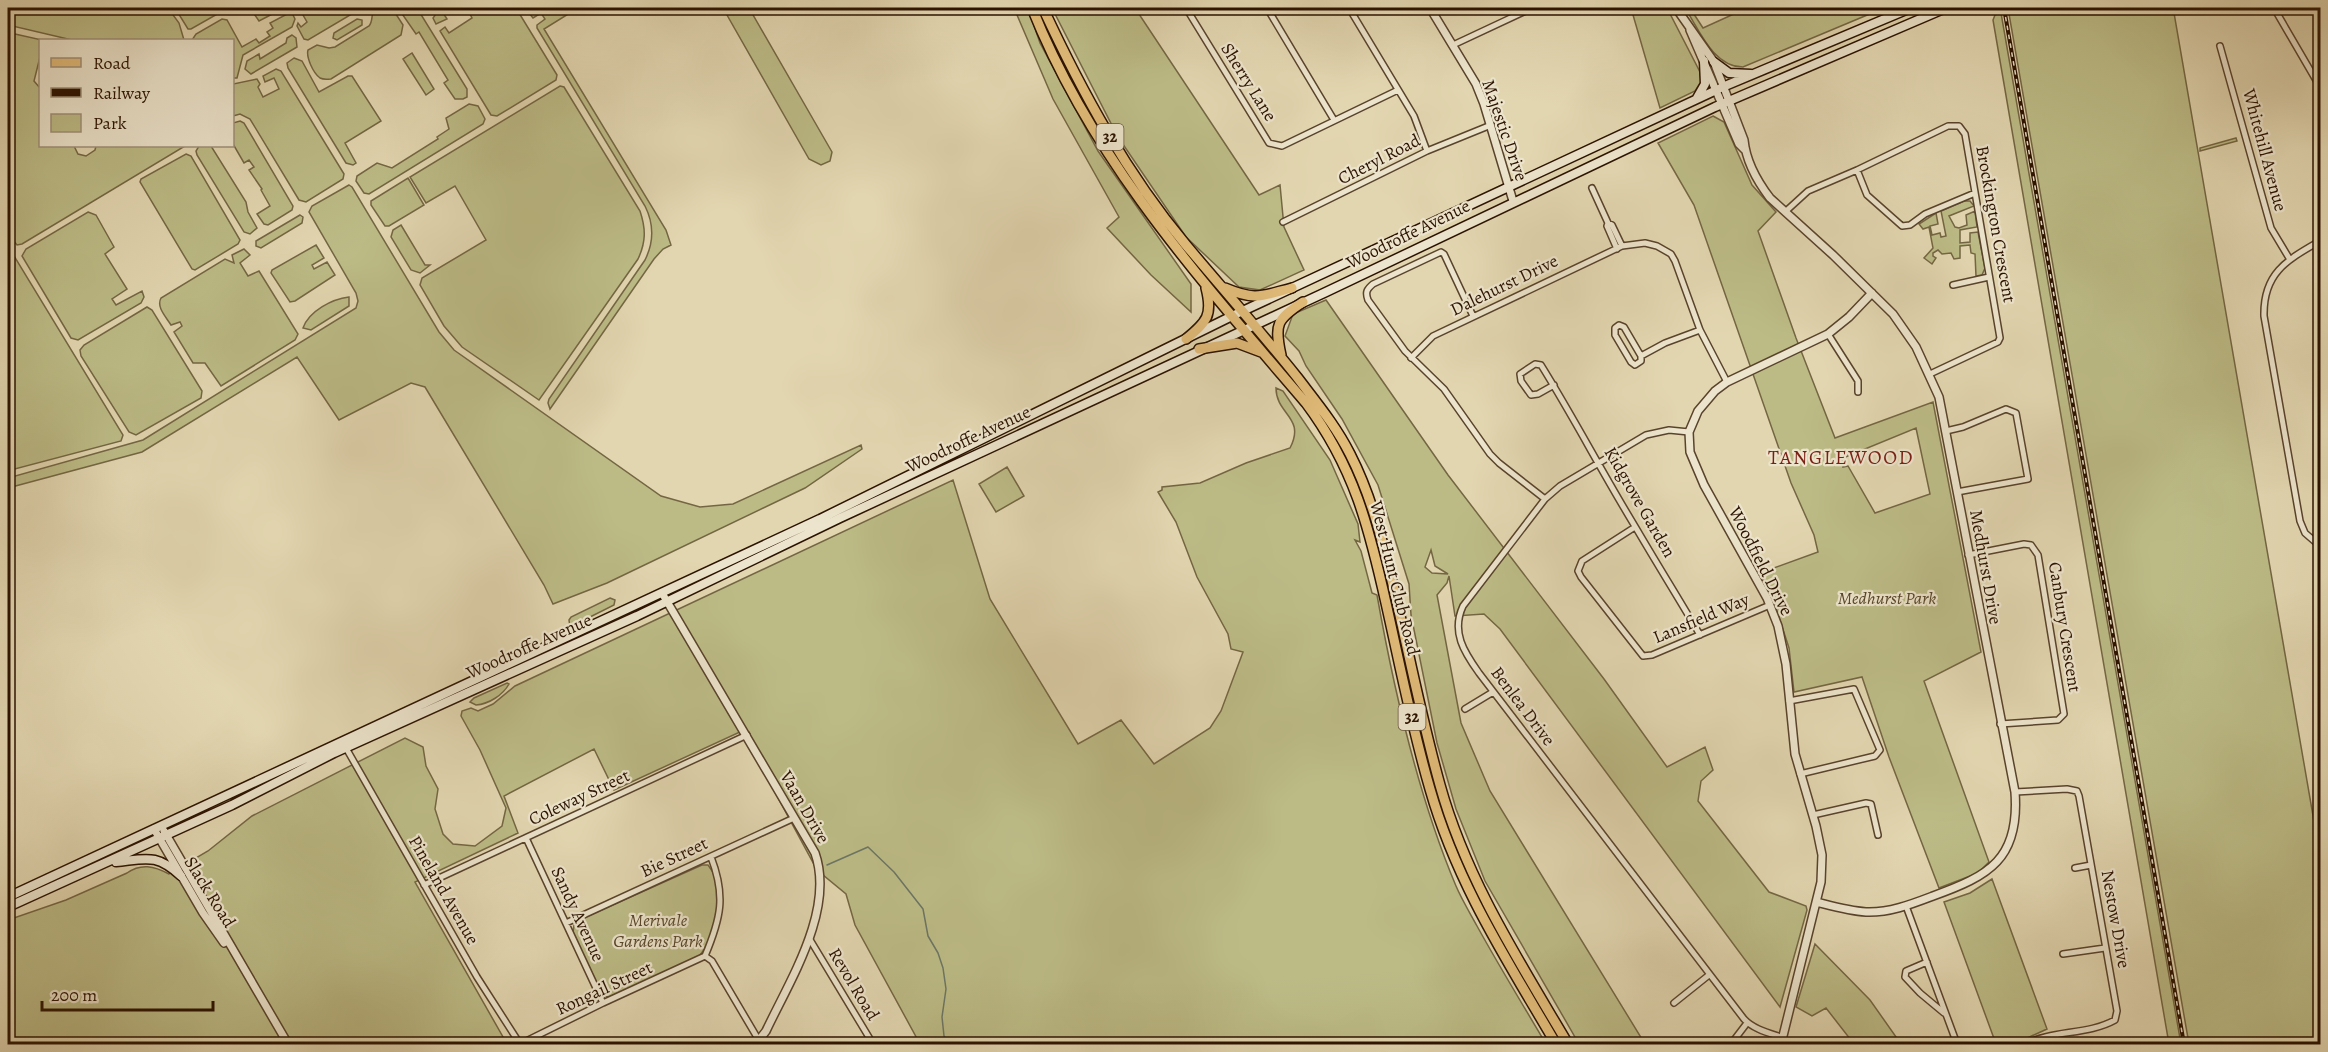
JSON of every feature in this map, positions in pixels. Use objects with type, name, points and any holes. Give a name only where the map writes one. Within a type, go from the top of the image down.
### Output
[{"type":"main road","name":"West Hunt Club Road","points":[[1032,8],[1069,87],[1107,152],[1150,217],[1319,422],[1341,458],[1364,513],[1422,759],[1441,825],[1467,890],[1556,1044]]},
{"type":"main road","name":"West Hunt Club Road","points":[[1044,8],[1093,109],[1128,167],[1169,224],[1281,357],[1333,424],[1362,479],[1381,535],[1429,745],[1454,828],[1476,883],[1492,914],[1568,1044]]},
{"type":"main road","name":"Woodroffe Avenue","points":[[8,897],[820,519],[1232,316],[1721,88],[1911,8]]},
{"type":"main road","name":"Woodroffe Avenue","points":[[8,907],[240,801],[346,748],[667,602],[1721,104],[1946,8]]},
{"type":"main road","points":[[1695,100],[1705,84],[1704,61]]},
{"type":"main road","points":[[1714,62],[1729,73],[1754,74]]},
{"type":"main road","points":[[1443,219],[1449,232]]},
{"type":"main road","points":[[1186,339],[1201,327],[1209,312],[1204,282]]},
{"type":"main road","points":[[1222,287],[1250,297],[1292,288]]},
{"type":"main road","points":[[1281,357],[1276,333],[1279,322],[1282,315],[1302,302]]},
{"type":"main road","points":[[1199,350],[1237,343],[1263,353]]},
{"type":"main road","points":[[1082,391],[1087,402]]},
{"type":"main road","points":[[109,862],[152,858],[171,866],[181,876]]},
{"type":"street","name":"Sherry Lane","points":[[1186,8],[1269,143],[1282,146],[1398,90]]},
{"type":"street","points":[[1267,8],[1334,120]]},
{"type":"street","points":[[1349,8],[1414,116],[1427,151]]},
{"type":"street","name":"Majestic Drive","points":[[1430,8],[1476,84],[1491,125],[1513,201]]},
{"type":"street","points":[[1511,8],[1515,15]]},
{"type":"street","points":[[1453,45],[1532,8]]},
{"type":"street","points":[[1676,8],[1714,62],[1721,88]]},
{"type":"street","points":[[2274,8],[2320,87]]},
{"type":"street","points":[[1689,27],[1704,61],[1721,88]]},
{"type":"street","name":"Whitehill Avenue","points":[[2220,46],[2271,228],[2289,258]]},
{"type":"street","name":"Medhurst Drive","points":[[1721,88],[1730,100],[1744,140],[1745,150],[1761,187],[1872,293],[1901,324],[1930,374],[1939,397],[1946,431],[2016,807],[2012,833],[2001,857],[1972,882],[1906,906],[1867,912],[1816,902]]},
{"type":"street","name":"Medhurst Drive","points":[[1721,88],[1721,104],[1738,144],[1745,150]]},
{"type":"street","name":"Cheryl Road","points":[[1283,222],[1427,151],[1491,125]]},
{"type":"street","name":"Brockington Crescent","points":[[1785,212],[1808,191],[1948,126],[1959,126],[1965,134],[2000,338],[1998,342],[1930,374]]},
{"type":"street","points":[[1857,170],[1867,195],[1902,226],[1910,225],[1926,214],[1975,193]]},
{"type":"street","points":[[1592,188],[1608,223],[1612,225],[1619,247]]},
{"type":"street","name":"Dalehurst Drive","points":[[1411,358],[1433,336],[1473,316],[1619,247],[1645,243],[1658,246],[1671,254],[1700,330],[1727,382]]},
{"type":"street","points":[[2319,245],[2289,258],[2272,279],[2264,303],[2264,316],[2300,521],[2305,533],[2320,546]]},
{"type":"street","points":[[1473,316],[1441,252],[1373,284],[1368,288],[1366,294],[1368,300],[1411,358],[1444,389],[1498,463],[1545,499]]},
{"type":"street","points":[[1953,285],[1989,277]]},
{"type":"street","points":[[1689,432],[1704,402],[1727,382],[1828,334],[1849,317],[1872,293]]},
{"type":"street","points":[[1620,325],[1624,327],[1641,356],[1641,361],[1637,364],[1631,362],[1615,335],[1615,328],[1620,325]]},
{"type":"street","points":[[1641,356],[1665,343],[1700,330]]},
{"type":"street","points":[[1828,334],[1858,381],[1858,392]]},
{"type":"street","name":"Kidgrove Garden","points":[[1554,385],[1538,394],[1531,395],[1521,381],[1520,374],[1535,364],[1541,365],[1554,385],[1599,462],[1635,527],[1700,635]]},
{"type":"street","points":[[1946,431],[1963,427],[2007,409],[2016,413],[2028,479],[1957,492]]},
{"type":"street","name":"Benlea Drive","points":[[1689,432],[1669,430],[1646,435],[1560,486],[1545,499],[1463,606],[1457,621],[1458,635],[1464,653],[1493,692],[1747,1023],[1781,1041]]},
{"type":"street","name":"Woodfield Drive","points":[[1689,432],[1691,459],[1770,604],[1778,627],[1786,664],[1795,754],[1822,855],[1821,882],[1781,1041]]},
{"type":"street","name":"Lansfield Way","points":[[1635,527],[1581,561],[1578,571],[1581,578],[1643,656],[1652,655],[1770,604]]},
{"type":"street","name":"Canbury Crescent","points":[[1968,555],[2024,544],[2031,545],[2038,555],[2064,714],[2058,720],[2000,724]]},
{"type":"street","name":"Vaan Drive","points":[[662,593],[815,852],[819,865],[821,892],[809,938],[760,1042]]},
{"type":"street","points":[[1789,701],[1854,689],[1880,750],[1875,756],[1800,774]]},
{"type":"street","points":[[1466,709],[1493,692]]},
{"type":"street","name":"Coleway Street","points":[[424,885],[747,735]]},
{"type":"street","name":"Pineland Avenue","points":[[346,748],[477,977],[520,1044]]},
{"type":"street","name":"Nestow Drive","points":[[2014,792],[2067,789],[2077,791],[2116,1011],[2115,1020],[2106,1025],[2046,1036],[2025,1044]]},
{"type":"street","points":[[1813,815],[1866,803],[1871,804],[1878,835]]},
{"type":"street","name":"Bie Street","points":[[566,923],[794,818]]},
{"type":"street","name":"Slack Road","points":[[158,828],[288,1044]]},
{"type":"street","name":"Slack Road","points":[[163,837],[181,876],[206,918],[244,969]]},
{"type":"street","name":"Sandy Avenue","points":[[526,838],[603,1003]]},
{"type":"street","points":[[711,857],[719,880],[721,898],[713,939],[705,956],[712,961],[760,1042],[748,1044]]},
{"type":"street","points":[[2075,868],[2091,865]]},
{"type":"street","points":[[1906,906],[1957,1044]]},
{"type":"street","name":"Revol Road","points":[[809,938],[873,1044]]},
{"type":"street","points":[[2063,954],[2105,948]]},
{"type":"street","name":"Rongail Street","points":[[520,1044],[705,956]]},
{"type":"street","points":[[1927,962],[1906,971],[1905,977],[1945,1014]]},
{"type":"street","points":[[1674,1003],[1709,975]]},
{"type":"street","points":[[1731,1044],[1747,1023]]},
{"type":"green space","points":[[8,8],[168,8],[179,23],[184,39],[68,39],[8,25]]},
{"type":"green space","points":[[175,8],[228,8],[188,29]]},
{"type":"green space","points":[[250,8],[284,8],[259,21]]},
{"type":"green space","points":[[315,8],[362,8],[308,40],[304,39],[297,26],[298,23],[301,27],[307,22],[303,15]]},
{"type":"green space","points":[[376,8],[392,8],[403,25],[401,35],[331,79],[320,78],[311,65],[308,50],[317,45],[335,47],[369,26]]},
{"type":"green space","points":[[398,8],[417,8],[467,89],[467,97],[455,99],[444,83],[448,80],[419,32],[416,34]]},
{"type":"green space","points":[[432,8],[440,8],[447,19],[436,24],[433,18],[436,14]]},
{"type":"green space","points":[[467,8],[516,8],[557,75],[556,80],[497,116],[491,115],[440,31],[445,27],[449,33],[472,18]]},
{"type":"green space","points":[[525,8],[578,8],[544,29],[666,230],[671,245],[663,249],[654,259],[550,409],[549,399],[645,260],[652,233],[645,206],[537,28],[537,25],[545,19],[541,13],[533,18]]},
{"type":"green space","points":[[723,8],[749,8],[832,152],[830,161],[821,165],[809,159]]},
{"type":"green space","points":[[1014,8],[1028,8],[1040,43],[1098,151],[1191,284],[1191,312],[1151,275],[1107,228],[1119,217],[1053,99]]},
{"type":"green space","points":[[1052,8],[1135,8],[1259,195],[1280,185],[1284,227],[1304,270],[1260,290],[1239,287],[1186,237],[1118,137]]},
{"type":"green space","points":[[1631,8],[1667,8],[1700,72],[1701,82],[1695,91],[1660,108]]},
{"type":"green space","points":[[1685,8],[1690,8],[1703,28],[1747,8],[1884,8],[1743,67],[1723,61],[1715,54]]},
{"type":"green space","points":[[2010,8],[2177,8],[2174,13],[2320,856],[2320,1044],[2189,1044],[2009,14],[2011,13]]},
{"type":"green space","points":[[289,13],[292,13],[295,19],[292,27],[243,55],[237,78],[234,78],[234,39],[193,39],[196,34],[222,19],[227,20],[242,47],[256,39],[259,43],[270,36],[267,32],[273,28],[270,23]]},
{"type":"green space","points":[[2001,13],[2181,1044],[2169,1044],[1993,20],[1995,15]]},
{"type":"green space","points":[[357,19],[362,20],[362,25],[337,40],[333,38],[334,33]]},
{"type":"green space","points":[[15,34],[39,39],[39,61],[34,81],[39,87],[39,147],[74,147],[78,154],[86,156],[96,147],[183,147],[17,245],[8,234],[8,39]]},
{"type":"green space","points":[[292,35],[296,38],[297,47],[251,74],[245,69],[247,61],[259,54],[260,59],[286,43],[287,38]]},
{"type":"green space","points":[[412,53],[434,89],[426,95],[403,59]]},
{"type":"green space","points":[[294,58],[302,61],[319,92],[352,76],[381,121],[345,143],[356,163],[353,165],[346,163],[288,68],[287,63]]},
{"type":"green space","points":[[276,69],[281,71],[344,174],[343,179],[306,202],[299,200],[250,119],[240,114],[234,116],[234,84],[257,79],[263,97],[279,89],[274,78],[265,82],[263,76]]},
{"type":"green space","points":[[560,86],[564,87],[640,211],[644,235],[643,247],[638,259],[539,400],[462,347],[444,326],[420,285],[422,278],[486,240],[455,186],[426,203],[410,177]]},
{"type":"green space","points":[[469,104],[478,106],[485,119],[483,124],[369,194],[364,193],[356,181],[357,176],[377,163],[392,168],[438,139],[437,137],[449,129],[446,118]]},
{"type":"green space","name":"Medhurst Park","points":[[1713,116],[1724,122],[1752,185],[1776,212],[1758,231],[1835,438],[1933,402],[1981,652],[1924,681],[1989,862],[1978,873],[1939,888],[1889,757],[1862,677],[1794,692],[1789,648],[1775,605],[1760,573],[1818,552],[1814,535],[1791,483],[1694,205],[1658,143]],"holes":[[[1916,428],[1930,494],[1875,513],[1848,466],[1843,467],[1843,458]]]},
{"type":"green space","points":[[240,121],[244,123],[293,206],[292,210],[268,225],[264,224],[257,214],[270,206],[249,170],[254,167],[249,160],[244,163],[234,146],[234,123]]},
{"type":"green space","points":[[2236,138],[2237,141],[2200,151],[2200,148]]},
{"type":"green space","points":[[198,147],[212,147],[246,202],[248,212],[257,228],[250,234],[244,232],[196,151]]},
{"type":"green space","points":[[186,154],[191,156],[240,240],[238,244],[195,270],[192,269],[140,182],[141,179]]},
{"type":"green space","points":[[408,178],[424,205],[389,226],[385,226],[371,205],[371,201]]},
{"type":"green space","points":[[349,185],[439,332],[454,350],[661,496],[700,507],[733,504],[861,445],[862,449],[805,488],[607,583],[553,604],[544,585],[425,387],[411,383],[339,420],[297,357],[142,452],[8,488],[8,478],[143,440],[356,308],[358,301],[356,293],[309,212],[312,206]]},
{"type":"green space","points":[[1964,201],[1970,201],[1974,206],[1949,216],[1955,227],[1959,228],[1967,225],[1966,215],[1975,211],[1977,227],[1960,230],[1960,243],[1970,242],[1970,233],[1978,232],[1985,268],[1982,275],[1976,276],[1975,254],[1971,253],[1970,245],[1960,246],[1960,258],[1954,259],[1951,253],[1942,254],[1938,250],[1933,253],[1936,258],[1932,264],[1924,258],[1933,248],[1929,227],[1923,229],[1919,224],[1936,213],[1938,224],[1930,226],[1932,235],[1940,233],[1941,237],[1946,236],[1941,211]]},
{"type":"green space","points":[[88,212],[96,215],[114,247],[105,254],[127,289],[112,299],[116,305],[142,291],[144,297],[141,303],[78,340],[71,338],[22,256],[26,249]]},
{"type":"green space","points":[[300,215],[303,217],[302,223],[261,248],[256,246],[256,241]]},
{"type":"green space","points":[[401,225],[425,265],[430,265],[420,273],[411,270],[391,237],[393,230]]},
{"type":"green space","points":[[316,245],[324,258],[312,265],[314,269],[327,262],[335,275],[290,302],[271,273],[272,270]]},
{"type":"green space","points":[[8,246],[123,435],[121,441],[11,470],[8,468]]},
{"type":"green space","points":[[244,249],[250,255],[240,263],[248,276],[259,271],[298,334],[295,340],[221,386],[205,363],[193,363],[174,332],[182,326],[180,322],[171,325],[162,312],[160,301],[161,298],[225,259],[234,263],[232,255]]},
{"type":"green space","points":[[349,297],[349,306],[311,330],[303,328],[316,311],[335,300]]},
{"type":"green space","points":[[1326,300],[1448,475],[1604,679],[1667,767],[1705,747],[1713,770],[1701,781],[1698,801],[1769,892],[1806,906],[1807,910],[1780,1007],[1500,629],[1484,614],[1455,616],[1449,576],[1447,583],[1437,595],[1461,723],[1490,791],[1645,1044],[1579,1044],[1485,881],[1456,809],[1437,743],[1411,615],[1409,584],[1378,485],[1342,419],[1306,366],[1299,351],[1285,336],[1293,314]],"holes":[[[1431,550],[1435,566],[1448,574],[1432,573],[1425,567]]]},
{"type":"green space","points":[[147,307],[152,310],[202,391],[201,398],[136,435],[129,432],[81,356],[80,350],[84,345]]},
{"type":"green space","points":[[1276,388],[1283,391],[1330,460],[1358,524],[1360,542],[1355,540],[1361,551],[1372,593],[1377,595],[1409,743],[1442,852],[1463,901],[1546,1044],[920,1044],[855,925],[846,894],[817,870],[742,731],[614,790],[594,749],[504,796],[518,833],[415,882],[507,1044],[8,1044],[8,920],[66,900],[137,868],[153,868],[169,874],[208,851],[252,816],[405,738],[423,747],[426,766],[438,789],[435,809],[443,834],[453,844],[475,846],[502,826],[506,808],[480,750],[461,716],[462,711],[471,708],[478,711],[493,704],[515,686],[953,480],[990,599],[1078,744],[1121,720],[1154,764],[1210,728],[1221,711],[1243,652],[1231,649],[1228,634],[1197,577],[1176,522],[1158,492],[1162,490],[1162,487],[1200,483],[1246,463],[1290,448],[1295,429],[1280,404]]},
{"type":"green space","points":[[1314,408],[1320,412],[1346,453],[1372,517],[1390,590],[1388,590],[1374,538]]},
{"type":"green space","points":[[1007,467],[1024,496],[996,512],[979,484]]},
{"type":"green space","points":[[1390,592],[1454,841],[1491,918],[1564,1044],[1560,1044],[1497,937],[1453,847],[1427,763],[1387,593]]},
{"type":"green space","points":[[610,598],[615,600],[614,605],[570,627],[571,617]]},
{"type":"green space","points":[[509,684],[503,692],[491,701],[476,705],[470,702],[474,698]]},
{"type":"green space","name":"Merivale Gardens Park","points":[[702,865],[708,865],[714,875],[718,899],[710,938],[698,958],[609,997],[602,995],[573,933],[574,925],[579,920]]},
{"type":"green space","points":[[1992,879],[2047,1029],[2014,1044],[1996,1044],[1944,902],[1970,893]]},
{"type":"green space","points":[[1815,944],[1870,1000],[1901,1044],[1854,1044],[1826,1008],[1812,1016],[1796,1007]]},
{"type":"waterway","points":[[827,865],[868,847],[894,872],[923,909],[928,936],[938,953],[943,968],[946,989],[942,1017],[944,1036],[950,1044]]},
{"type":"railway","points":[[2004,8],[2184,1044]]},
{"type":"district","name":"TANGLEWOOD","points":[[1841,457]]}]
